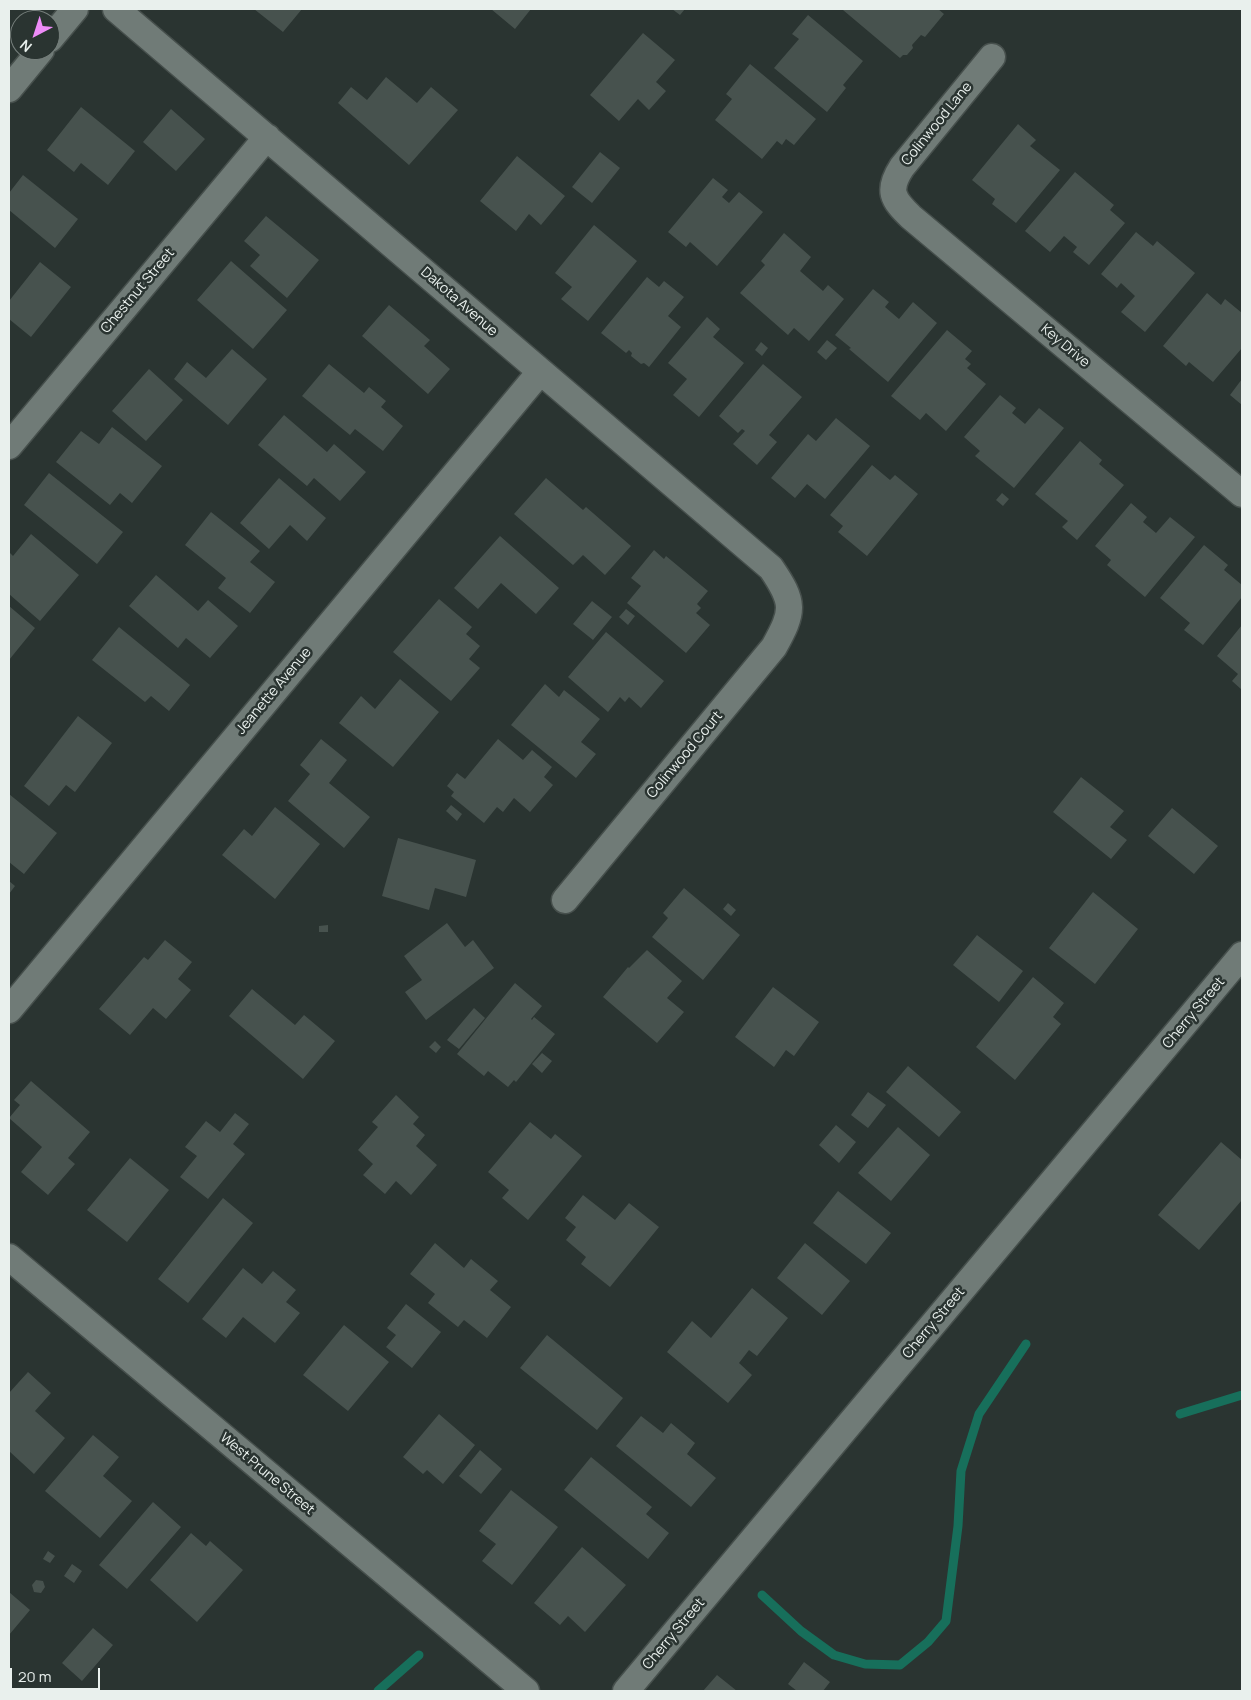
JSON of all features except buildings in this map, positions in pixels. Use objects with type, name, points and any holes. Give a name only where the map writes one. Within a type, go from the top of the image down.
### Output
[{"type":"street","points":[[60,27],[75,9]]},
{"type":"street","name":"Dakota Avenue","points":[[116,9],[771,568],[785,588],[790,604]]},
{"type":"street","name":"Colinwood Lane","points":[[892,194],[894,180],[902,167],[992,57]]},
{"type":"street","points":[[9,89],[33,60]]},
{"type":"street","name":"Chestnut Street","points":[[9,446],[267,137]]},
{"type":"street","name":"Key Drive","points":[[892,194],[900,207],[911,217],[1242,494]]},
{"type":"street","name":"Jeanette Avenue","points":[[9,1010],[540,372]]},
{"type":"street","name":"Colinwood Court","points":[[565,900],[774,647],[787,624],[790,604]]},
{"type":"street","name":"Cherry Street","points":[[626,1691],[1242,955]]},
{"type":"street","name":"West Prune Street","points":[[9,1257],[526,1691]]},
{"type":"waterway","points":[[762,1595],[801,1631],[834,1655],[865,1664],[900,1665],[928,1642],[946,1621],[958,1526],[961,1471],[979,1414],[1026,1344]]},
{"type":"waterway","points":[[1180,1414],[1242,1395]]},
{"type":"waterway","points":[[378,1691],[419,1655]]}]
